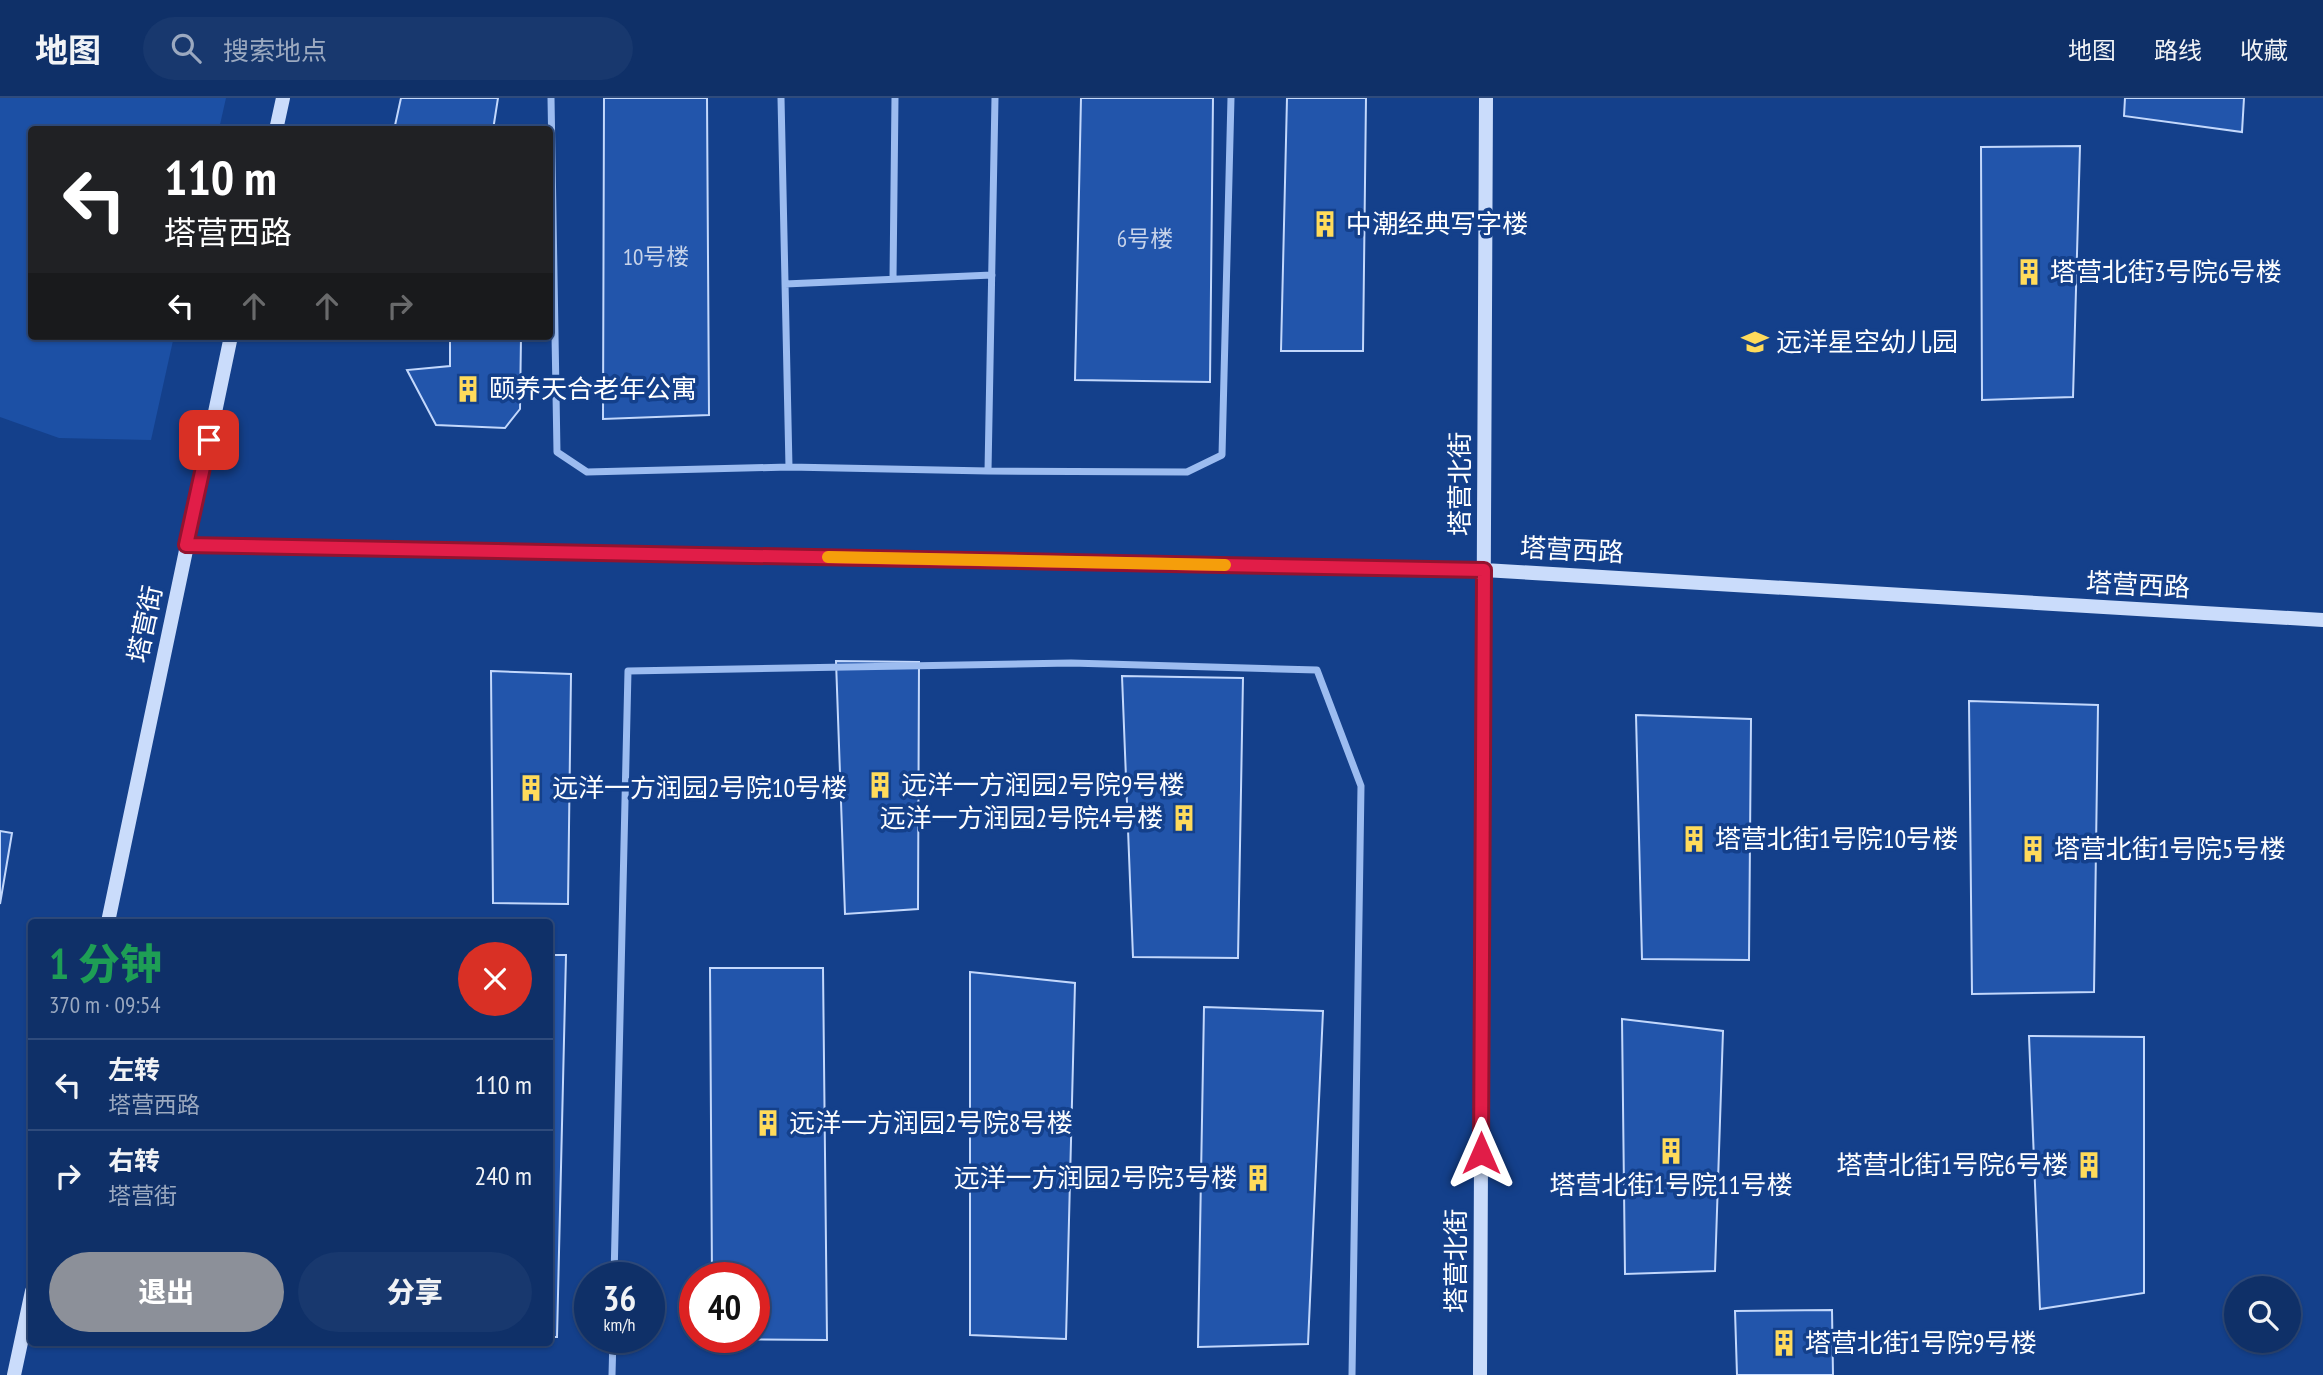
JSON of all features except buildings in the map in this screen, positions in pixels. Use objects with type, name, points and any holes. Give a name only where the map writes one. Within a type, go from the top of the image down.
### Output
[{"type":"street","points":[[277,126],[283,98]]},
{"type":"street","points":[[551,98],[551,126]]},
{"type":"street","points":[[782,98],[789,467]]},
{"type":"street","points":[[893,279],[895,98]]},
{"type":"street","points":[[988,471],[995,98]]},
{"type":"street","points":[[553,216],[557,452],[587,472],[789,467],[1187,472],[1222,454],[1231,98]]},
{"type":"street","name":"塔营北街","points":[[1480,1375],[1486,98]]},
{"type":"street","points":[[785,284],[992,275]]},
{"type":"street","name":"塔营街","points":[[109,919],[230,340]]},
{"type":"street","name":"塔营西路","points":[[186,545],[1484,570],[2323,621]]},
{"type":"street","points":[[614,1262],[628,671],[1071,663],[1317,670],[1362,786],[1352,1375]]},
{"type":"street","points":[[14,1375],[28,1310]]},
{"type":"street","points":[[612,1375],[613,1353]]},
{"type":"shaded area","points":[[0,98],[226,98],[220,126],[28,126],[28,340],[173,340],[151,440],[59,438],[0,417]]},
{"type":"slow traffic","points":[[828,557],[1225,565]]},
{"type":"place","name":"中潮经典写字楼","points":[[1325,224]]},
{"type":"place","name":"塔营北街3号院6号楼","points":[[2029,272]]},
{"type":"place","name":"远洋星空幼儿园","points":[[1755,342]]},
{"type":"place","name":"颐养天合老年公寓","points":[[468,389]]},
{"type":"place","name":"远洋一方润园2号院9号楼","points":[[880,785]]},
{"type":"place","name":"远洋一方润园2号院10号楼","points":[[531,788]]},
{"type":"place","name":"远洋一方润园2号院4号楼","points":[[1184,818]]},
{"type":"place","name":"塔营北街1号院10号楼","points":[[1694,839]]},
{"type":"place","name":"塔营北街1号院5号楼","points":[[2033,849]]},
{"type":"place","name":"远洋一方润园2号院8号楼","points":[[768,1123]]},
{"type":"place","name":"塔营北街1号院11号楼","points":[[1671,1151]]},
{"type":"place","name":"塔营北街1号院6号楼","points":[[2089,1165]]},
{"type":"place","name":"远洋一方润园2号院3号楼","points":[[1258,1178]]},
{"type":"place","name":"塔营北街1号院9号楼","points":[[1784,1343]]},
{"type":"route","points":[[209,440],[186,545],[1484,570],[1481,1153]]}]
